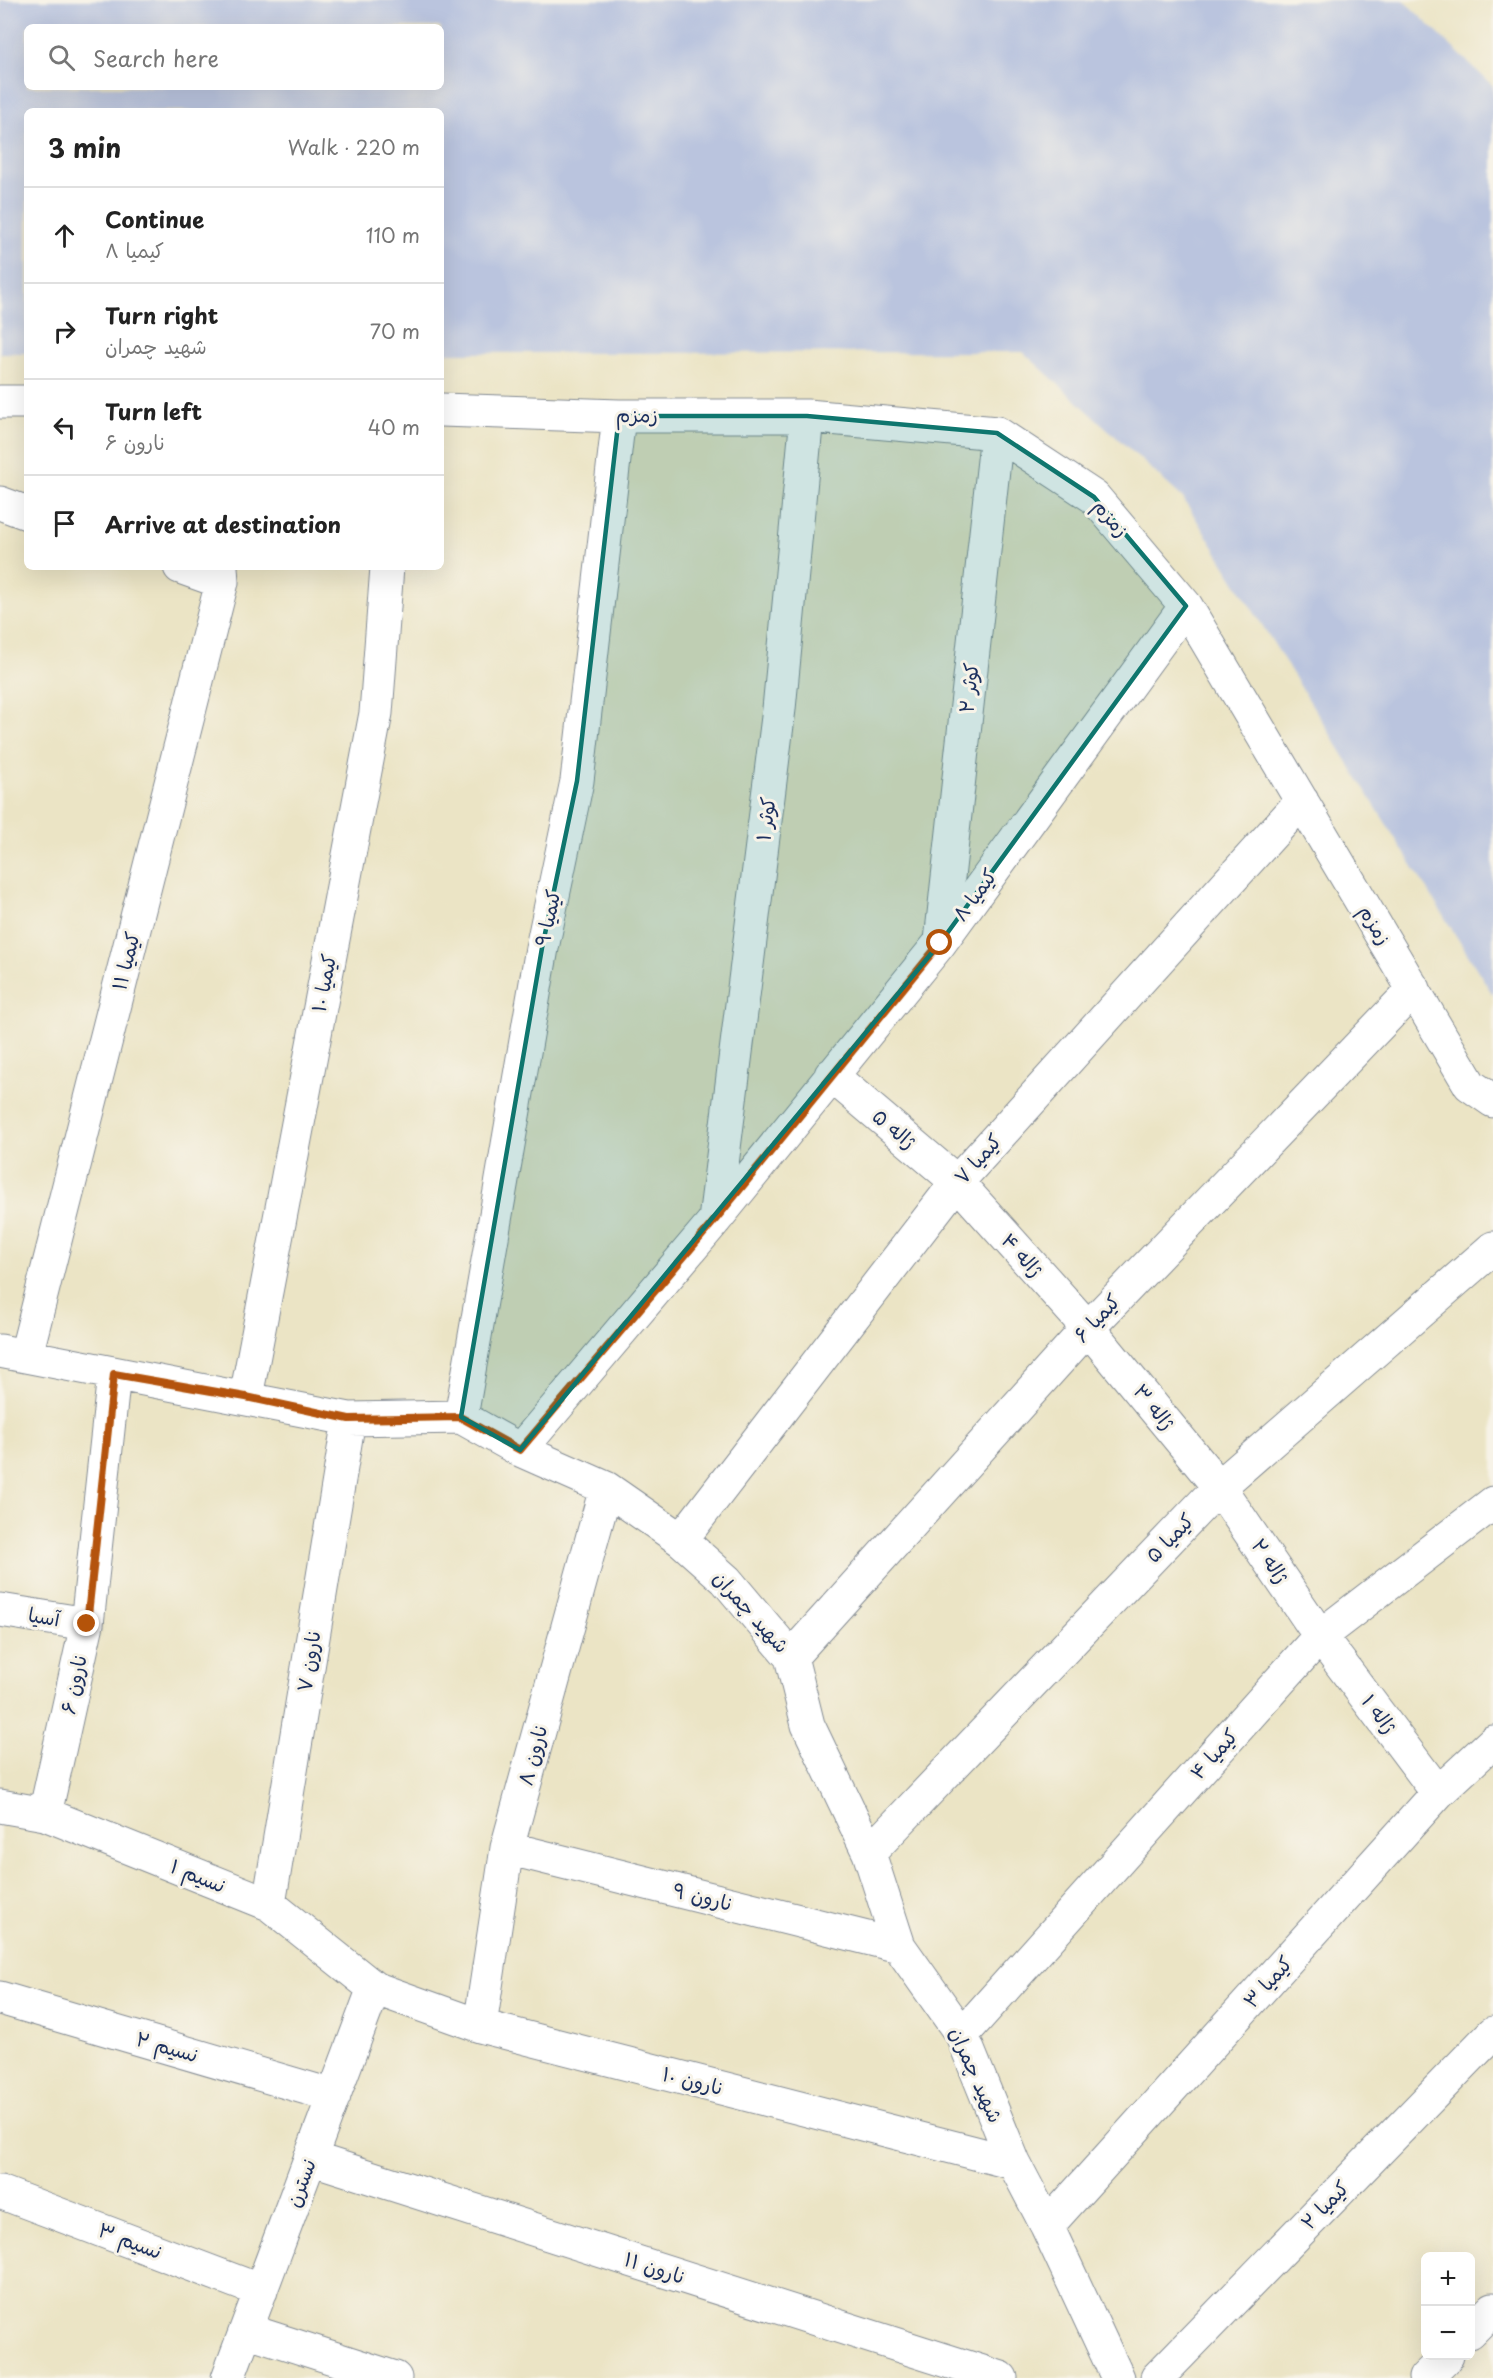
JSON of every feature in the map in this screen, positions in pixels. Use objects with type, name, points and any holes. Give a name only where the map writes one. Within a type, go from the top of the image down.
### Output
[{"type":"street","points":[[0,402],[24,402]]},
{"type":"street","name":"زمزم","points":[[444,410],[619,416],[807,416],[997,433],[1094,497],[1186,606],[1470,1084],[1493,1101]]},
{"type":"street","name":"کیمیا ۹","points":[[460,1417],[542,948],[577,781],[619,416]]},
{"type":"street","name":"کوثر ۱","points":[[715,1220],[779,709],[807,416]]},
{"type":"street","name":"کوثر ۲","points":[[940,943],[997,433]]},
{"type":"street","points":[[0,503],[24,512]]},
{"type":"street","points":[[198,570],[221,574]]},
{"type":"street","name":"کیمیا ۱۰","points":[[246,1397],[376,713],[387,570]]},
{"type":"street","name":"کیمیا ۱۱","points":[[13,1353],[221,574]]},
{"type":"street","name":"کیمیا ۸","points":[[520,1450],[715,1220],[940,943],[1186,606]]},
{"type":"street","name":"کیمیا ۷","points":[[681,1540],[957,1182],[1302,801]]},
{"type":"street","name":"کیمیا ۶","points":[[791,1656],[1088,1328],[1414,989]]},
{"type":"street","name":"ژاله ۵","points":[[831,1075],[957,1182]]},
{"type":"street","name":"ژاله ۴","points":[[957,1182],[1088,1328]]},
{"type":"street","name":"کیمیا ۵","points":[[869,1853],[1219,1487],[1493,1248]]},
{"type":"street","name":"ژاله ۳","points":[[1088,1328],[1219,1487]]},
{"type":"street","name":"شهید چمران","points":[[13,1353],[349,1419],[460,1417],[520,1450],[606,1488],[681,1540],[726,1580],[791,1656],[808,1725],[869,1853],[899,1946],[962,2035],[1014,2163],[1047,2226],[1118,2378]]},
{"type":"street","name":"نارون ۶","points":[[45,1814],[87,1624],[114,1374]]},
{"type":"street","name":"نارون ۷","points":[[268,1904],[349,1419]]},
{"type":"street","name":"ژاله ۲","points":[[1219,1487],[1320,1636]]},
{"type":"street","name":"نارون ۸","points":[[480,2026],[507,1848],[606,1488]]},
{"type":"street","name":"کیمیا ۴","points":[[962,2035],[1320,1636],[1493,1503]]},
{"type":"street","name":"آسیا","points":[[0,1610],[87,1624]]},
{"type":"street","name":"ژاله ۱","points":[[1320,1636],[1438,1792]]},
{"type":"street","name":"کیمیا ۳","points":[[1047,2226],[1438,1792],[1493,1742]]},
{"type":"street","name":"نسیم ۱","points":[[0,1806],[45,1814],[268,1904],[374,1988]]},
{"type":"street","name":"نارون ۹","points":[[507,1848],[899,1946]]},
{"type":"street","name":"نارون ۱۰","points":[[374,1988],[480,2026],[1014,2163]]},
{"type":"street","name":"نسترن","points":[[228,2378],[374,1988]]},
{"type":"street","name":"نسیم ۲","points":[[0,1998],[334,2096]]},
{"type":"street","name":"کیمیا ۲","points":[[1157,2378],[1493,2032]]},
{"type":"street","name":"نارون ۱۱","points":[[310,2158],[1001,2378]]},
{"type":"street","name":"نسیم ۳","points":[[0,2192],[261,2290]]},
{"type":"street","points":[[1475,2327],[1493,2309]]},
{"type":"street","points":[[246,2330],[395,2378]]},
{"type":"street","points":[[1425,2378],[1442,2360]]},
{"type":"highlighted area","points":[[619,416],[807,416],[997,433],[1094,497],[1186,606],[940,943],[520,1450],[461,1417],[542,948],[577,781]]},
{"type":"shaded area","points":[[0,0],[1403,0],[1493,86],[1493,995],[1183,498],[1023,352],[444,353],[444,108],[24,108],[24,353],[0,353]]},
{"type":"route","points":[[87,1624],[114,1374],[246,1397],[349,1419],[460,1417],[520,1450],[715,1220],[940,943]]}]
